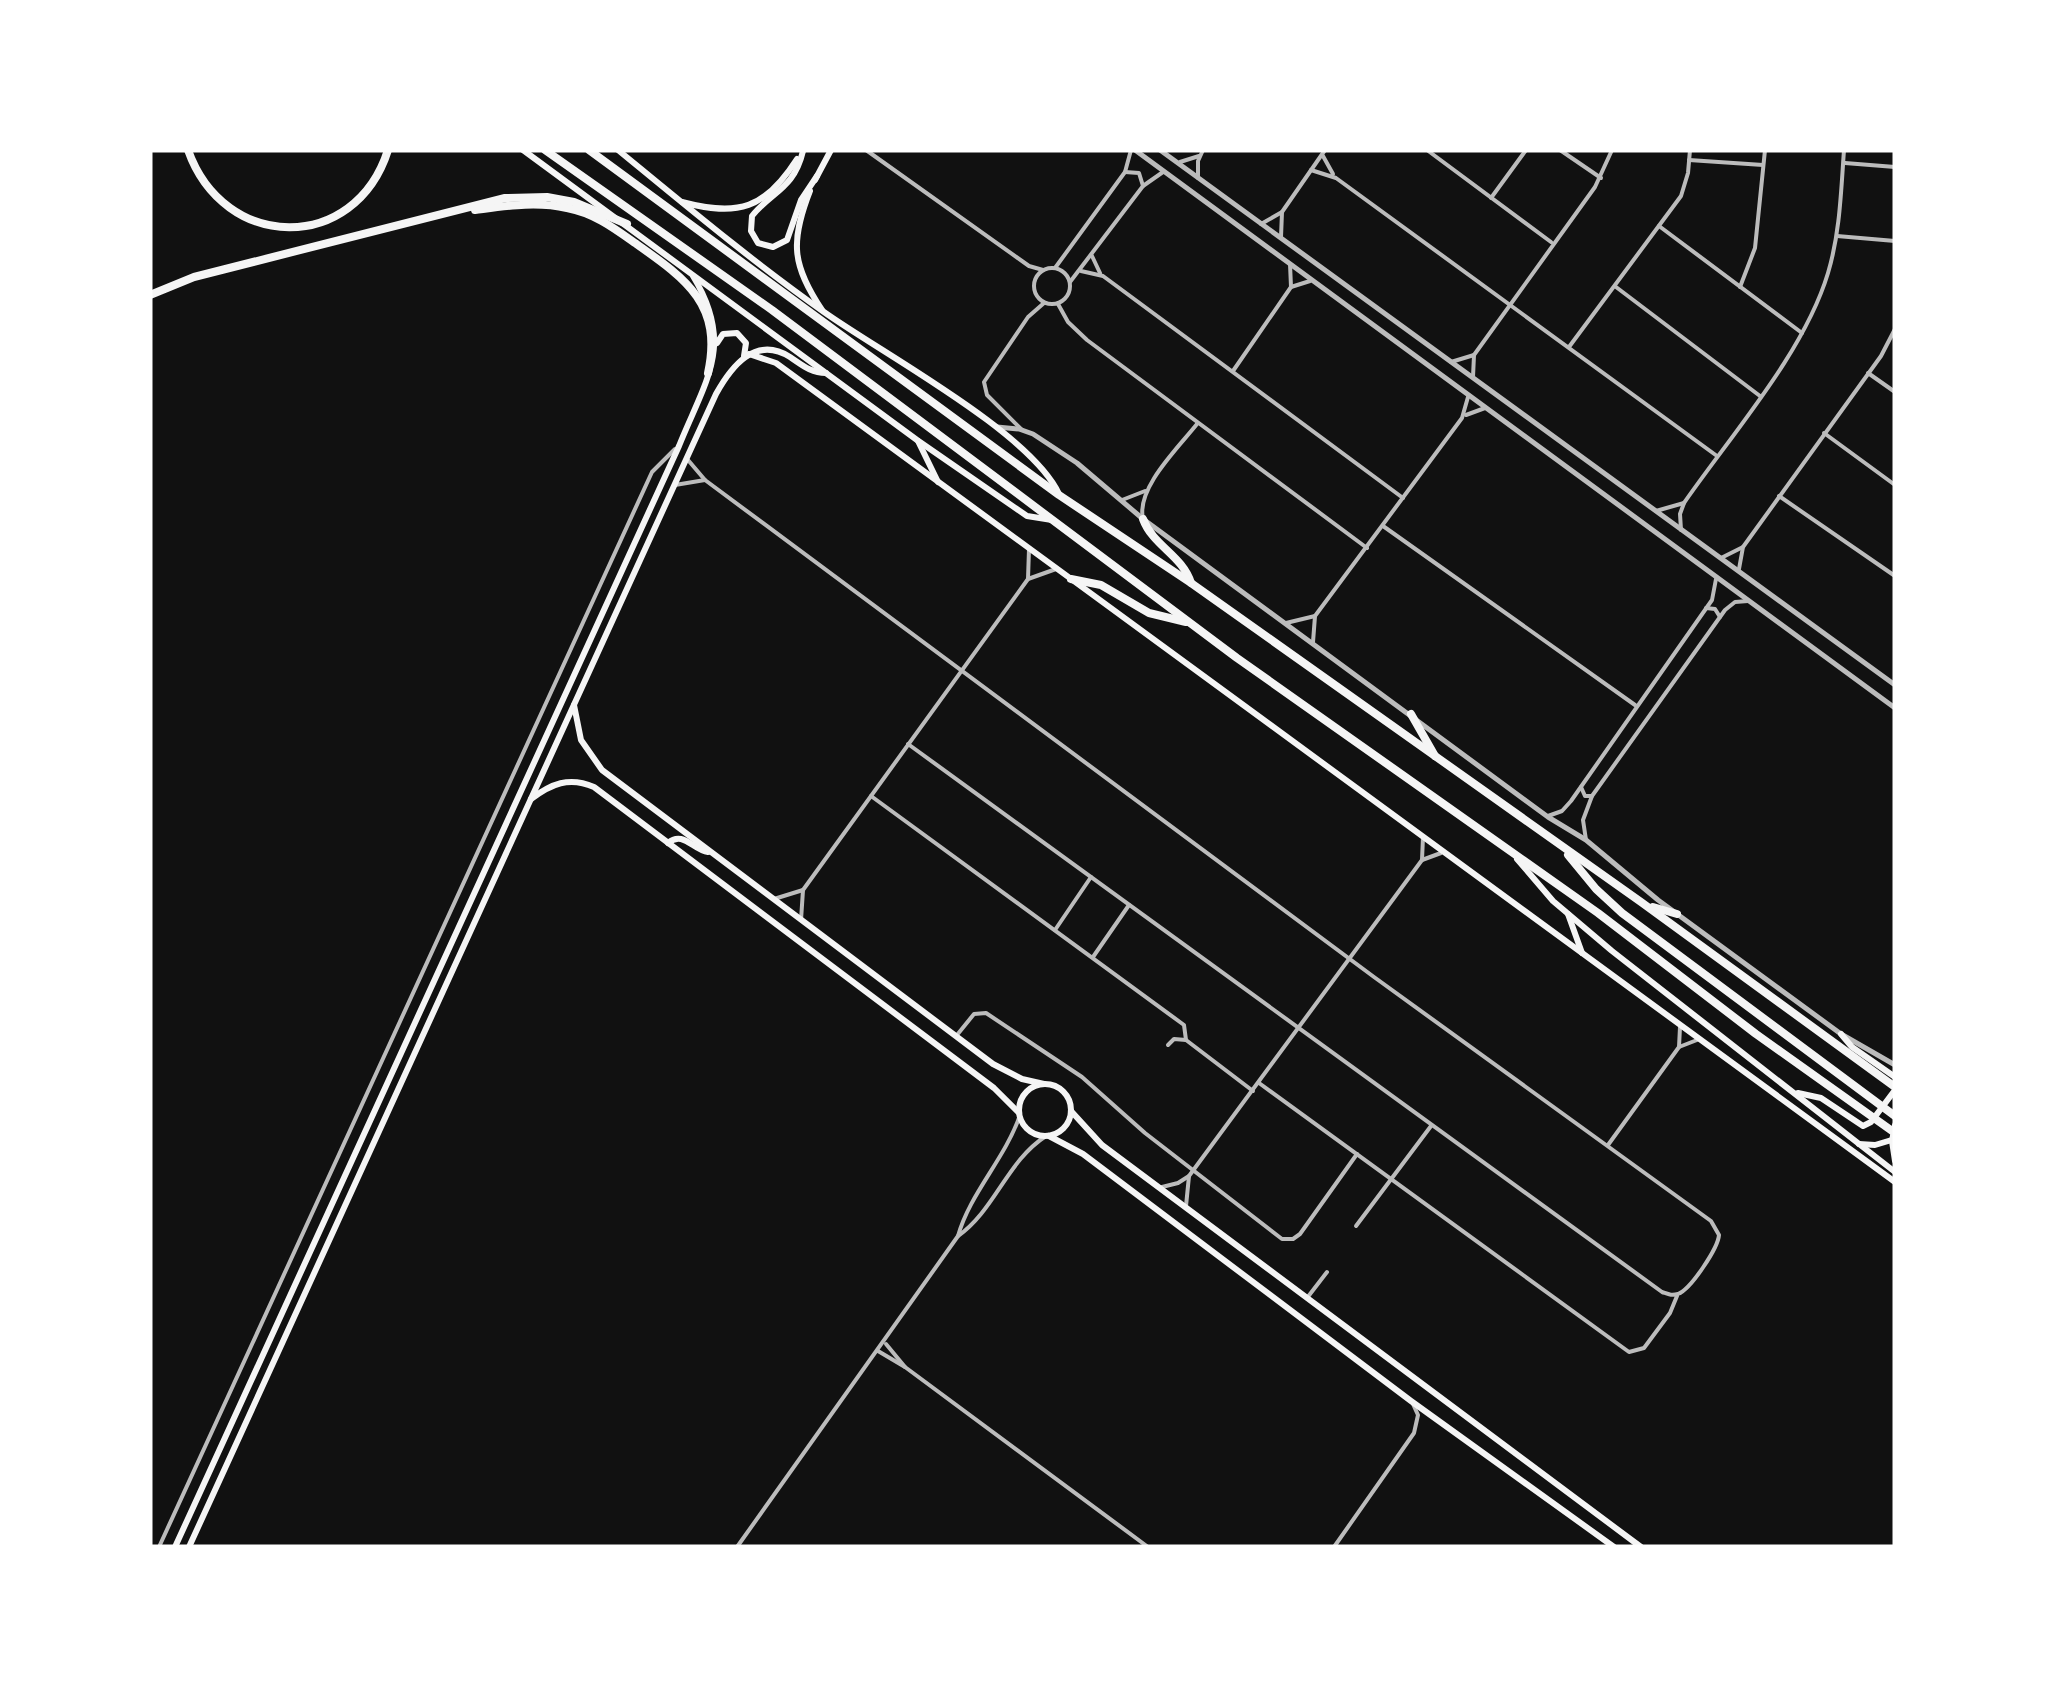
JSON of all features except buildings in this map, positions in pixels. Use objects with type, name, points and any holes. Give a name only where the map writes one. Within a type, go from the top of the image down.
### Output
[{"type":"highway","points":[[188,150],[198,174],[230,211],[250,222],[297,228],[319,223],[355,202],[372,185],[388,150]]},
{"type":"highway","points":[[545,150],[772,310],[1188,622],[1516,858],[1598,912],[1894,1138]]},
{"type":"highway","points":[[590,150],[1059,495],[1191,583],[1641,902],[1895,1089]]},
{"type":"highway","points":[[150,295],[194,276],[504,198],[546,197],[589,206],[627,224]]},
{"type":"highway","points":[[451,214],[540,204],[565,207],[602,220],[674,270],[692,288],[711,328],[708,373]]},
{"type":"highway","points":[[1143,519],[1154,539],[1184,566],[1191,583]]},
{"type":"highway","points":[[1070,579],[1101,586],[1149,613],[1188,622]]},
{"type":"highway","points":[[1411,714],[1438,760]]},
{"type":"highway","points":[[1562,848],[1622,913],[1895,1116]]},
{"type":"highway","points":[[1641,902],[1678,914]]},
{"type":"main road","points":[[523,150],[917,440],[1027,516],[1052,520]]},
{"type":"main road","points":[[618,150],[822,311],[995,428],[1037,462],[1059,495]]},
{"type":"main road","points":[[682,202],[720,211],[747,207],[770,194],[803,150]]},
{"type":"main road","points":[[803,150],[785,187],[752,216],[751,231],[758,243],[773,247],[786,240],[801,200],[831,150]]},
{"type":"main road","points":[[817,176],[799,221],[796,247],[802,278],[822,311]]},
{"type":"main road","points":[[690,271],[713,314],[716,346]]},
{"type":"main road","points":[[175,1547],[679,446],[716,346],[724,334],[737,333],[746,344],[746,356]]},
{"type":"main road","points":[[189,1547],[716,394],[730,369],[746,356],[778,352],[813,371],[829,373]]},
{"type":"main road","points":[[746,356],[776,363],[1895,1182]]},
{"type":"main road","points":[[917,440],[938,482]]},
{"type":"main road","points":[[574,704],[581,740],[595,764],[1002,1070],[1056,1086],[1102,1145],[1641,1547]]},
{"type":"main road","points":[[530,800],[558,783],[587,784],[994,1088],[1020,1114],[1027,1129],[1083,1154],[1411,1401],[1614,1547]]},
{"type":"main road","points":[[668,843],[682,838],[699,850],[710,852]]},
{"type":"main road","points":[[1516,858],[1543,891],[1650,983],[1895,1172]]},
{"type":"main road","points":[[1568,913],[1582,953]]},
{"type":"main road","points":[[1841,1034],[1895,1077]]},
{"type":"main road","points":[[1020,1114],[1024,1096],[1044,1084]]},
{"type":"main road","points":[[1797,1093],[1816,1096],[1863,1126],[1871,1122],[1895,1089]]},
{"type":"main road","points":[[1048,1136],[1065,1127],[1071,1110]]},
{"type":"main road","points":[[1895,1125],[1895,1161]]},
{"type":"main road","points":[[1858,1143],[1875,1145],[1894,1138]]},
{"type":"street","points":[[866,150],[1029,266],[1065,273],[1070,282],[1069,293],[1058,304],[1044,303],[1028,317],[984,382],[987,395],[1022,430],[1077,463],[1143,519],[1282,624],[1586,840],[1678,914],[1841,1034],[1895,1065]]},
{"type":"street","points":[[1054,268],[1125,172],[1133,150],[1895,708]]},
{"type":"street","points":[[1160,150],[1895,685]]},
{"type":"street","points":[[1426,150],[1436,153],[1552,244]]},
{"type":"street","points":[[1491,198],[1526,150]]},
{"type":"street","points":[[1560,150],[1600,178]]},
{"type":"street","points":[[1473,377],[1474,355],[1600,178],[1612,150]]},
{"type":"street","points":[[1569,347],[1681,196],[1690,150]]},
{"type":"street","points":[[1740,287],[1756,248],[1764,150]]},
{"type":"street","points":[[1681,530],[1684,503],[1802,333],[1828,275],[1837,236],[1844,150]]},
{"type":"street","points":[[1261,224],[1282,212],[1324,152]]},
{"type":"street","points":[[1324,152],[1336,178]]},
{"type":"street","points":[[1177,162],[1201,153],[1198,178]]},
{"type":"street","points":[[1690,160],[1763,165]]},
{"type":"street","points":[[1843,163],[1895,167]]},
{"type":"street","points":[[1312,170],[1336,178],[1717,456]]},
{"type":"street","points":[[1125,172],[1138,173],[1143,186]]},
{"type":"street","points":[[1070,282],[1143,186],[1164,172]]},
{"type":"street","points":[[1281,239],[1282,212]]},
{"type":"street","points":[[1659,226],[1802,333]]},
{"type":"street","points":[[1837,236],[1895,241]]},
{"type":"street","points":[[1092,256],[1103,276]]},
{"type":"street","points":[[1232,372],[1291,287],[1290,264]]},
{"type":"street","points":[[1029,266],[1036,278]]},
{"type":"street","points":[[1043,270],[1034,289],[1044,303]]},
{"type":"street","points":[[1081,271],[1103,276],[1404,498]]},
{"type":"street","points":[[1291,287],[1314,280]]},
{"type":"street","points":[[1614,286],[1760,396]]},
{"type":"street","points":[[1058,304],[1068,322],[1088,340],[1366,548]]},
{"type":"street","points":[[1740,574],[1743,547],[1868,373],[1895,328]]},
{"type":"street","points":[[1451,362],[1474,355]]},
{"type":"street","points":[[1868,373],[1895,392]]},
{"type":"street","points":[[1314,647],[1312,628],[1316,616],[1462,418],[1468,392]]},
{"type":"street","points":[[1462,418],[1476,410],[1490,409]]},
{"type":"street","points":[[1143,519],[1145,491],[1196,424]]},
{"type":"street","points":[[995,428],[1022,430]]},
{"type":"street","points":[[1824,433],[1895,484]]},
{"type":"street","points":[[159,1547],[652,472],[660,460],[679,446]]},
{"type":"street","points":[[688,459],[704,480],[1711,1221],[1718,1230],[1719,1241],[1686,1288],[1677,1294],[1670,1313],[1644,1348],[1630,1352],[1259,1083]]},
{"type":"street","points":[[675,485],[704,480]]},
{"type":"street","points":[[1122,500],[1145,491]]},
{"type":"street","points":[[1779,496],[1895,576]]},
{"type":"street","points":[[1656,512],[1684,503]]},
{"type":"street","points":[[1383,526],[1635,705]]},
{"type":"street","points":[[1719,558],[1743,547]]},
{"type":"street","points":[[1028,579],[1029,548]]},
{"type":"street","points":[[801,920],[803,890],[908,744],[1028,579],[1056,568]]},
{"type":"street","points":[[1548,816],[1566,806],[1581,787],[1706,608],[1716,590],[1715,574]]},
{"type":"street","points":[[1586,840],[1583,820],[1592,796],[1720,617],[1735,602],[1752,602]]},
{"type":"street","points":[[1706,608],[1715,609],[1720,617]]},
{"type":"street","points":[[1282,624],[1316,616]]},
{"type":"street","points":[[908,744],[1662,1292],[1677,1294]]},
{"type":"street","points":[[1581,787],[1585,796],[1592,796]]},
{"type":"street","points":[[871,796],[1184,1024],[1186,1040]]},
{"type":"street","points":[[1159,1187],[1178,1183],[1191,1173],[1253,1091],[1422,860],[1423,837]]},
{"type":"street","points":[[1422,860],[1444,852]]},
{"type":"street","points":[[1055,930],[1091,877]]},
{"type":"street","points":[[774,900],[803,890]]},
{"type":"street","points":[[1093,957],[1129,905]]},
{"type":"street","points":[[956,1036],[974,1014],[986,1013],[1082,1078],[1191,1173],[1278,1237],[1290,1240],[1300,1234],[1358,1154]]},
{"type":"street","points":[[1608,1145],[1679,1046],[1680,1024]]},
{"type":"street","points":[[1168,1045],[1174,1039],[1186,1040],[1253,1091]]},
{"type":"street","points":[[1679,1046],[1701,1040]]},
{"type":"street","points":[[737,1547],[958,1236],[1020,1114]]},
{"type":"street","points":[[1356,1226],[1431,1126]]},
{"type":"street","points":[[958,1236],[977,1219],[1018,1160],[1048,1136]]},
{"type":"street","points":[[1186,1207],[1191,1173]]},
{"type":"street","points":[[1306,1298],[1327,1272]]},
{"type":"street","points":[[884,1343],[905,1367]]},
{"type":"street","points":[[878,1351],[1148,1547]]},
{"type":"street","points":[[1334,1547],[1414,1432],[1418,1415],[1411,1401]]}]
